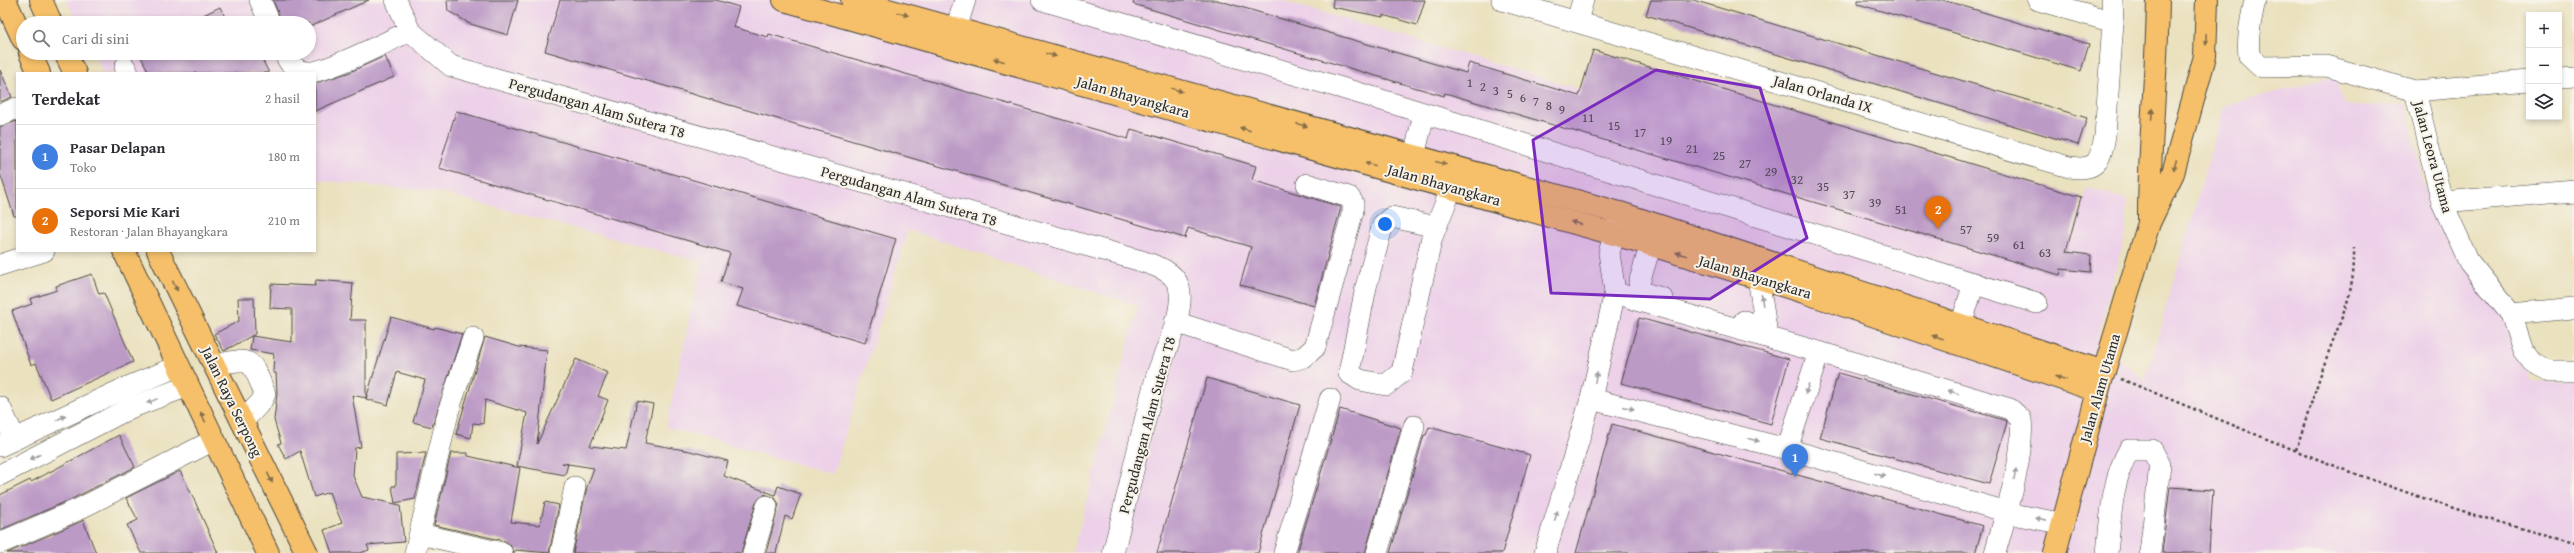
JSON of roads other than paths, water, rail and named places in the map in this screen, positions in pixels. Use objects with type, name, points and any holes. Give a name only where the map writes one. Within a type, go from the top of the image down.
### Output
[{"type":"main road","points":[[5,0],[16,24]]},
{"type":"main road","points":[[41,0],[49,16]]},
{"type":"main road","name":"Jalan Bhayangkara","points":[[784,0],[1452,187],[1614,234],[1649,234],[1961,325],[2101,381]]},
{"type":"main road","name":"Jalan Bhayangkara","points":[[852,0],[1620,213],[1649,234],[1758,277],[2101,381]]},
{"type":"main road","name":"Jalan Alam Utama","points":[[2149,223],[2149,158],[2157,44],[2158,0]]},
{"type":"main road","name":"Jalan Alam Utama","points":[[2055,553],[2064,524],[2101,381],[2149,223],[2173,173],[2205,56],[2208,0]]},
{"type":"main road","points":[[33,60],[39,72]]},
{"type":"main road","points":[[68,60],[74,72]]},
{"type":"main road","name":"Jalan Raya Serpong","points":[[124,252],[268,553]]},
{"type":"main road","name":"Jalan Raya Serpong","points":[[158,252],[306,553]]},
{"type":"street","points":[[260,0],[267,16]]},
{"type":"street","name":"Pergudangan Alam Sutera T8","points":[[396,0],[410,31],[451,66],[1158,267],[1176,278],[1180,289],[1180,307],[1156,377],[1113,553]]},
{"type":"street","points":[[956,29],[966,0]]},
{"type":"street","points":[[1042,0],[1424,114],[2037,303]]},
{"type":"street","name":"Jalan Orlanda IX","points":[[1502,0],[2069,166],[2086,169],[2095,164],[2102,154],[2105,136],[2113,22]]},
{"type":"street","points":[[1577,21],[1583,0]]},
{"type":"street","points":[[2038,0],[2113,22],[2112,0]]},
{"type":"street","name":"Jalan Leora Utama","points":[[2255,0],[2249,29],[2248,46],[2249,56],[2261,67],[2326,66],[2415,91],[2442,202],[2469,262],[2511,314],[2523,350],[2534,364],[2548,371],[2574,371]]},
{"type":"street","points":[[288,60],[292,66],[300,71],[318,72],[410,31]]},
{"type":"street","points":[[2562,78],[2574,77]]},
{"type":"street","points":[[2415,91],[2526,81]]},
{"type":"street","points":[[0,114],[16,108]]},
{"type":"street","points":[[1414,156],[1424,114]]},
{"type":"street","points":[[1175,322],[1292,360],[1304,357],[1315,347],[1353,211],[1353,203],[1349,197],[1307,184]]},
{"type":"street","points":[[1436,227],[1392,217],[1384,224],[1366,287],[1349,373],[1360,380],[1386,385],[1402,372],[1436,227],[1452,187]]},
{"type":"street","points":[[2442,202],[2574,191]]},
{"type":"street","points":[[1545,553],[1591,399],[1615,292],[1609,253],[1620,213]]},
{"type":"street","points":[[1615,292],[1637,262],[1649,234]]},
{"type":"street","points":[[1649,234],[1639,283],[1641,292],[1863,356]]},
{"type":"street","points":[[0,265],[41,252]]},
{"type":"street","points":[[1758,277],[1766,328]]},
{"type":"street","points":[[1961,325],[1974,283]]},
{"type":"street","points":[[1615,292],[1639,301],[1819,352],[2010,409],[2022,419],[2023,433],[2007,512],[1995,553]]},
{"type":"street","points":[[2511,314],[2574,308]]},
{"type":"street","points":[[473,338],[449,409],[418,544],[502,553]]},
{"type":"street","points":[[1787,449],[1819,352]]},
{"type":"street","points":[[214,365],[246,360],[255,369],[265,394],[261,402],[242,422]]},
{"type":"street","points":[[0,406],[8,442],[123,389],[179,366]]},
{"type":"street","points":[[0,475],[130,408],[188,386]]},
{"type":"street","points":[[123,389],[130,408]]},
{"type":"street","points":[[1284,553],[1330,399]]},
{"type":"street","points":[[1591,399],[1787,449],[2007,512],[2064,524]]},
{"type":"street","points":[[1377,553],[1414,426]]},
{"type":"street","points":[[0,543],[78,510],[214,440]]},
{"type":"street","points":[[2107,553],[2115,481],[2120,466],[2129,450],[2152,450],[2160,465],[2150,553]]},
{"type":"street","points":[[561,553],[575,487]]},
{"type":"street","points":[[753,553],[767,506]]},
{"type":"place","name":"Seporsi Mie Kari","points":[[1938,229]]},
{"type":"place","name":"Pasar Delapan","points":[[1795,477]]}]
